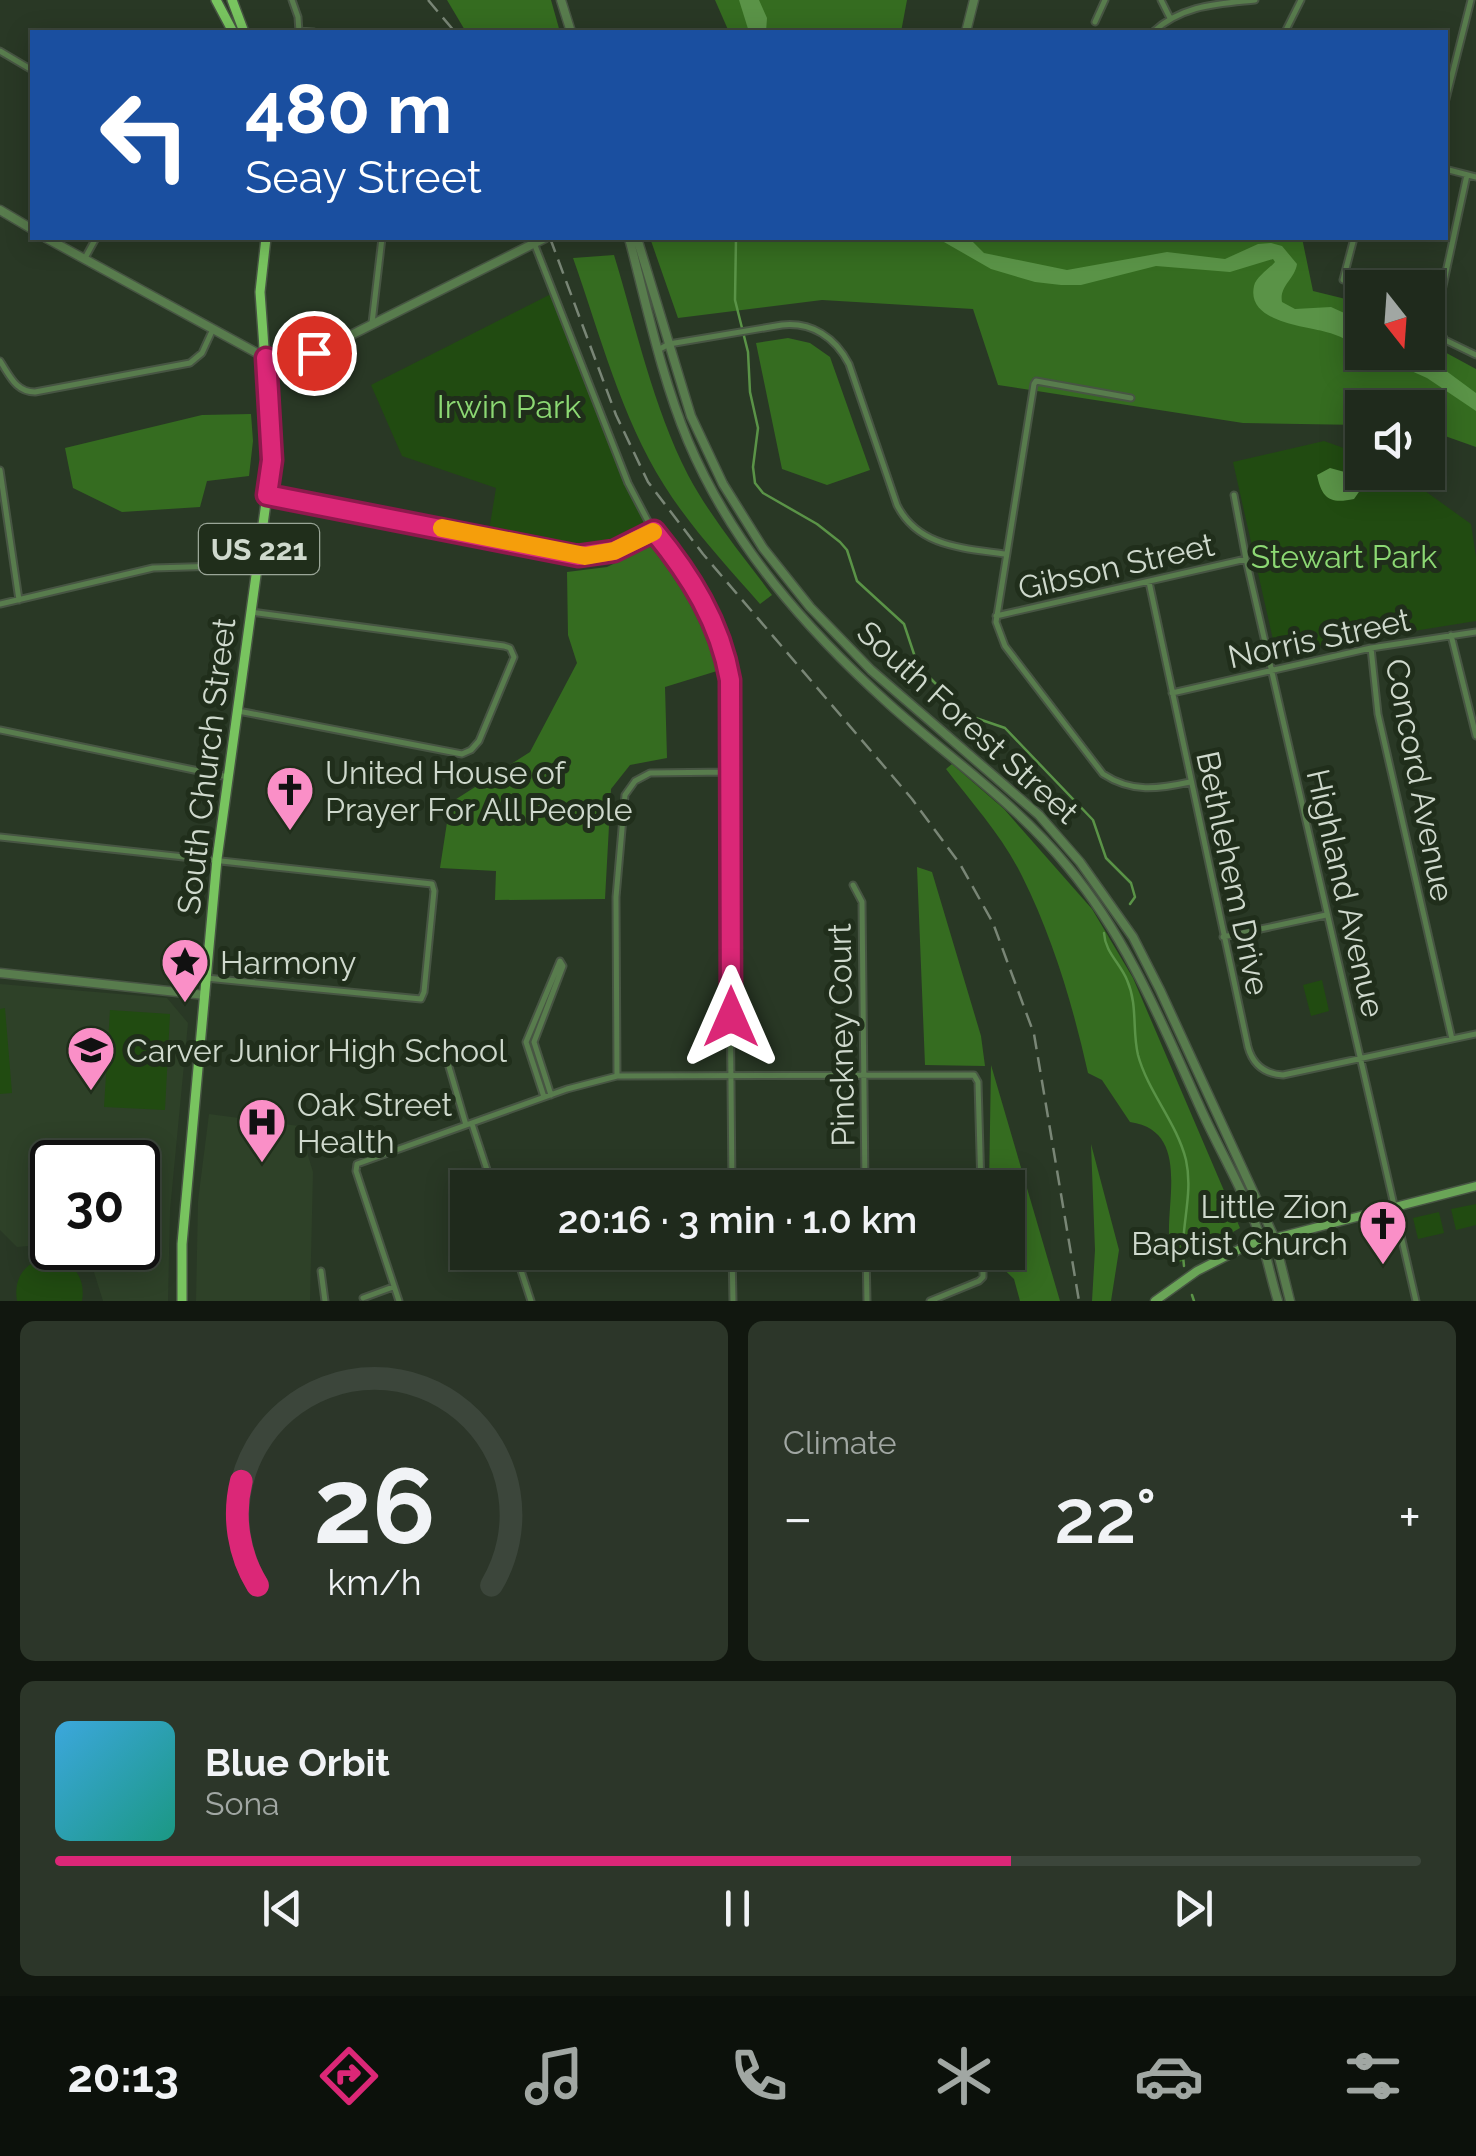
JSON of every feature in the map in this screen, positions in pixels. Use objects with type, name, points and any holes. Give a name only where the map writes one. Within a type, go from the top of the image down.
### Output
[{"type":"main road","points":[[216,0],[232,30]]},
{"type":"main road","points":[[232,0],[243,30]]},
{"type":"main road","name":"South Church Street","points":[[182,1301],[182,1244],[217,860],[272,460],[260,292],[266,240]]},
{"type":"main road","points":[[1155,1301],[1206,1266],[1262,1240],[1476,1186]]},
{"type":"street","points":[[292,0],[299,30]]},
{"type":"street","points":[[561,0],[569,30]]},
{"type":"street","points":[[966,30],[974,0]]},
{"type":"street","points":[[1096,22],[1105,0]]},
{"type":"street","points":[[1161,0],[1170,18]]},
{"type":"street","points":[[1155,30],[1170,18],[1208,5],[1255,0]]},
{"type":"street","points":[[1286,30],[1301,0]]},
{"type":"street","points":[[1448,92],[1470,0]]},
{"type":"street","points":[[0,51],[30,69]]},
{"type":"street","points":[[1448,170],[1476,176]]},
{"type":"street","points":[[1468,175],[1435,323],[1445,340],[1476,355]]},
{"type":"street","points":[[0,210],[30,229]]},
{"type":"street","points":[[49,240],[285,365],[294,364],[540,240]]},
{"type":"street","points":[[83,260],[95,240]]},
{"type":"street","points":[[372,323],[382,240]]},
{"type":"street","name":"South Forest Street","points":[[630,240],[675,406],[702,472],[737,534],[779,591],[867,683],[1030,824],[1098,906],[1149,995],[1262,1240],[1278,1301]]},
{"type":"street","name":"South Forest Street","points":[[638,240],[690,416],[742,516],[786,578],[885,683],[1038,815],[1117,912],[1160,990],[1274,1236],[1290,1301]]},
{"type":"street","points":[[1343,280],[1353,240]]},
{"type":"street","points":[[534,243],[622,470],[654,531],[698,592],[720,642],[731,691],[728,772],[732,1170]]},
{"type":"street","points":[[658,350],[669,344],[752,330],[800,325],[818,330],[833,341],[849,364],[897,504],[907,521],[940,543],[1005,554]]},
{"type":"street","points":[[0,361],[17,386],[26,392],[36,392],[190,363],[202,353],[213,329]]},
{"type":"street","points":[[1131,398],[1036,381],[996,616],[1006,646],[1103,774],[1124,786],[1146,790],[1190,782]]},
{"type":"street","points":[[0,470],[20,600]]},
{"type":"street","points":[[267,495],[578,556],[614,551],[654,531]]},
{"type":"street","name":"Highland Avenue","points":[[1234,495],[1416,1301]]},
{"type":"street","name":"Gibson Street","points":[[996,616],[1246,559]]},
{"type":"street","points":[[0,604],[153,568],[257,565]]},
{"type":"street","name":"Bethlehem Drive","points":[[1148,582],[1248,1047],[1260,1068],[1283,1074],[1361,1058]]},
{"type":"street","points":[[238,710],[462,754],[479,741],[514,657],[510,648],[504,646],[252,612]]},
{"type":"street","name":"Norris Street","points":[[1172,694],[1271,668],[1476,632]]},
{"type":"street","points":[[1451,635],[1476,736]]},
{"type":"street","name":"Concord Avenue","points":[[1371,648],[1378,714],[1452,1039]]},
{"type":"street","points":[[0,730],[228,776]]},
{"type":"street","points":[[617,1076],[616,897],[625,795],[635,781],[650,774],[728,772]]},
{"type":"street","points":[[0,837],[432,884],[421,999],[206,978]]},
{"type":"street","name":"Pinckney Court","points":[[853,885],[862,902],[865,1170]]},
{"type":"street","points":[[1223,936],[1326,914]]},
{"type":"street","points":[[530,1042],[563,966],[560,961],[530,1042],[548,1096]]},
{"type":"street","points":[[0,973],[205,995]]},
{"type":"street","points":[[1361,1058],[1476,1034]]},
{"type":"street","points":[[447,1060],[486,1170]]},
{"type":"street","points":[[399,1301],[356,1171],[360,1162],[617,1076],[969,1074],[978,1082],[980,1170]]},
{"type":"street","points":[[521,1270],[531,1301]]},
{"type":"street","points":[[732,1270],[733,1301]]},
{"type":"street","points":[[866,1270],[867,1301]]},
{"type":"street","points":[[930,1301],[975,1284],[983,1277],[983,1270]]},
{"type":"street","points":[[321,1271],[324,1301]]},
{"type":"street","points":[[363,1298],[394,1286]]},
{"type":"shaded area","points":[[447,0],[551,0],[559,30],[465,30]]},
{"type":"shaded area","points":[[715,0],[907,0],[901,30],[728,30]]},
{"type":"shaded area","points":[[739,0],[759,0],[767,18],[766,30],[748,30]]},
{"type":"shaded area","points":[[651,240],[1302,240],[1313,291],[1345,299],[1345,370],[1445,370],[1445,352],[1476,369],[1476,447],[1445,436],[1445,390],[1345,390],[1345,425],[1243,423],[998,385],[973,309],[822,300],[678,318]]},
{"type":"shaded area","points":[[940,240],[971,240],[984,253],[1067,270],[1167,252],[1225,259],[1258,244],[1271,243],[1282,246],[1297,264],[1283,291],[1282,302],[1295,309],[1331,307],[1345,313],[1345,339],[1279,320],[1259,308],[1254,286],[1275,262],[1273,259],[1230,272],[1156,266],[1081,285],[1035,282],[991,269]]},
{"type":"shaded area","points":[[614,255],[655,394],[676,449],[707,506],[772,595],[760,604],[675,501],[635,432],[573,258]]},
{"type":"shaded area","points":[[788,338],[810,343],[830,357],[870,470],[827,485],[782,469],[756,343]]},
{"type":"shaded area","points":[[1409,370],[1445,370],[1476,393],[1476,411],[1445,390]]},
{"type":"shaded area","points":[[251,414],[249,476],[207,481],[200,507],[122,512],[73,488],[65,448],[202,415]]},
{"type":"shaded area","points":[[1330,468],[1345,472],[1345,490],[1360,490],[1354,499],[1333,500],[1322,490],[1317,475]]},
{"type":"shaded area","points":[[652,545],[690,605],[717,671],[665,687],[667,758],[630,765],[611,789],[605,899],[495,900],[496,871],[440,868],[450,803],[530,752],[577,663],[568,635],[567,572],[607,567]]},
{"type":"shaded area","points":[[952,764],[1004,809],[1092,909],[1133,978],[1240,1228],[1173,1266],[1167,1150],[1148,1127],[1130,1122],[1102,1080],[1088,1073],[1061,973],[1033,900],[1006,848],[946,769]]},
{"type":"shaded area","points":[[917,867],[932,872],[981,1036],[985,1066],[925,1065]]},
{"type":"shaded area","name":"Carver Junior High School","points":[[0,984],[167,998],[188,1023],[170,1210],[168,1301],[103,1301],[93,1270],[160,1270],[160,1140],[30,1140],[30,1246],[17,1247],[0,1230]]},
{"type":"shaded area","points":[[991,1065],[1022,1170],[989,1170]]},
{"type":"shaded area","points":[[209,1114],[299,1126],[313,1172],[310,1301],[196,1301],[198,1201]]},
{"type":"shaded area","points":[[1091,1144],[1119,1250],[1111,1301],[1092,1301],[1095,1250]]},
{"type":"shaded area","points":[[1025,1181],[1060,1301],[1020,1301],[1014,1279],[1005,1270],[1025,1270]]},
{"type":"green space","name":"Irwin Park","points":[[553,293],[616,456],[655,531],[628,545],[585,556],[488,537],[496,488],[402,456],[371,385]]},
{"type":"green space","name":"Stewart Park","points":[[1324,441],[1345,448],[1345,490],[1424,490],[1471,524],[1476,557],[1476,621],[1276,653],[1233,462]]},
{"type":"green space","points":[[1322,980],[1329,1011],[1311,1016],[1303,985]]},
{"type":"green space","points":[[5,1008],[12,1093],[0,1094],[0,1009]]},
{"type":"green space","points":[[110,1010],[170,1014],[165,1110],[104,1107]]},
{"type":"green space","points":[[1476,1204],[1476,1225],[1456,1230],[1451,1209]]},
{"type":"green space","points":[[1439,1212],[1444,1233],[1418,1239],[1413,1218]]},
{"type":"green space","points":[[28,1266],[30,1270],[74,1270],[82,1285],[82,1301],[17,1301],[19,1278]]},
{"type":"waterway","points":[[736,240],[735,300],[748,352],[750,392],[758,428],[755,483],[763,493],[840,542],[847,550],[857,581],[904,624],[918,666],[967,715],[1005,728],[1093,820],[1106,858],[1131,883],[1135,897],[1130,904]]},
{"type":"waterway","points":[[1104,933],[1130,989],[1136,1046],[1143,1069],[1186,1160],[1184,1266]]},
{"type":"waterway","points":[[1192,1295],[1194,1301]]},
{"type":"railway","points":[[428,0],[453,30]]},
{"type":"railway","points":[[551,240],[616,415],[648,482],[703,554],[912,799],[960,864],[993,923],[1034,1034],[1079,1301]]},
{"type":"slow traffic","points":[[442,528],[578,556],[614,551],[653,532]]},
{"type":"place","name":"United House of Prayer For All People","points":[[290,832]]},
{"type":"place","name":"Harmony","points":[[185,1004]]},
{"type":"place","name":"Carver Junior High School","points":[[91,1092]]},
{"type":"place","name":"Oak Street Health","points":[[262,1164]]},
{"type":"place","name":"Little Zion Baptist Church","points":[[1383,1266]]},
{"type":"route","points":[[314,353],[285,365],[266,358],[272,460],[267,495],[578,556],[614,551],[654,531],[686,571],[714,626],[730,680],[731,1017]]}]
